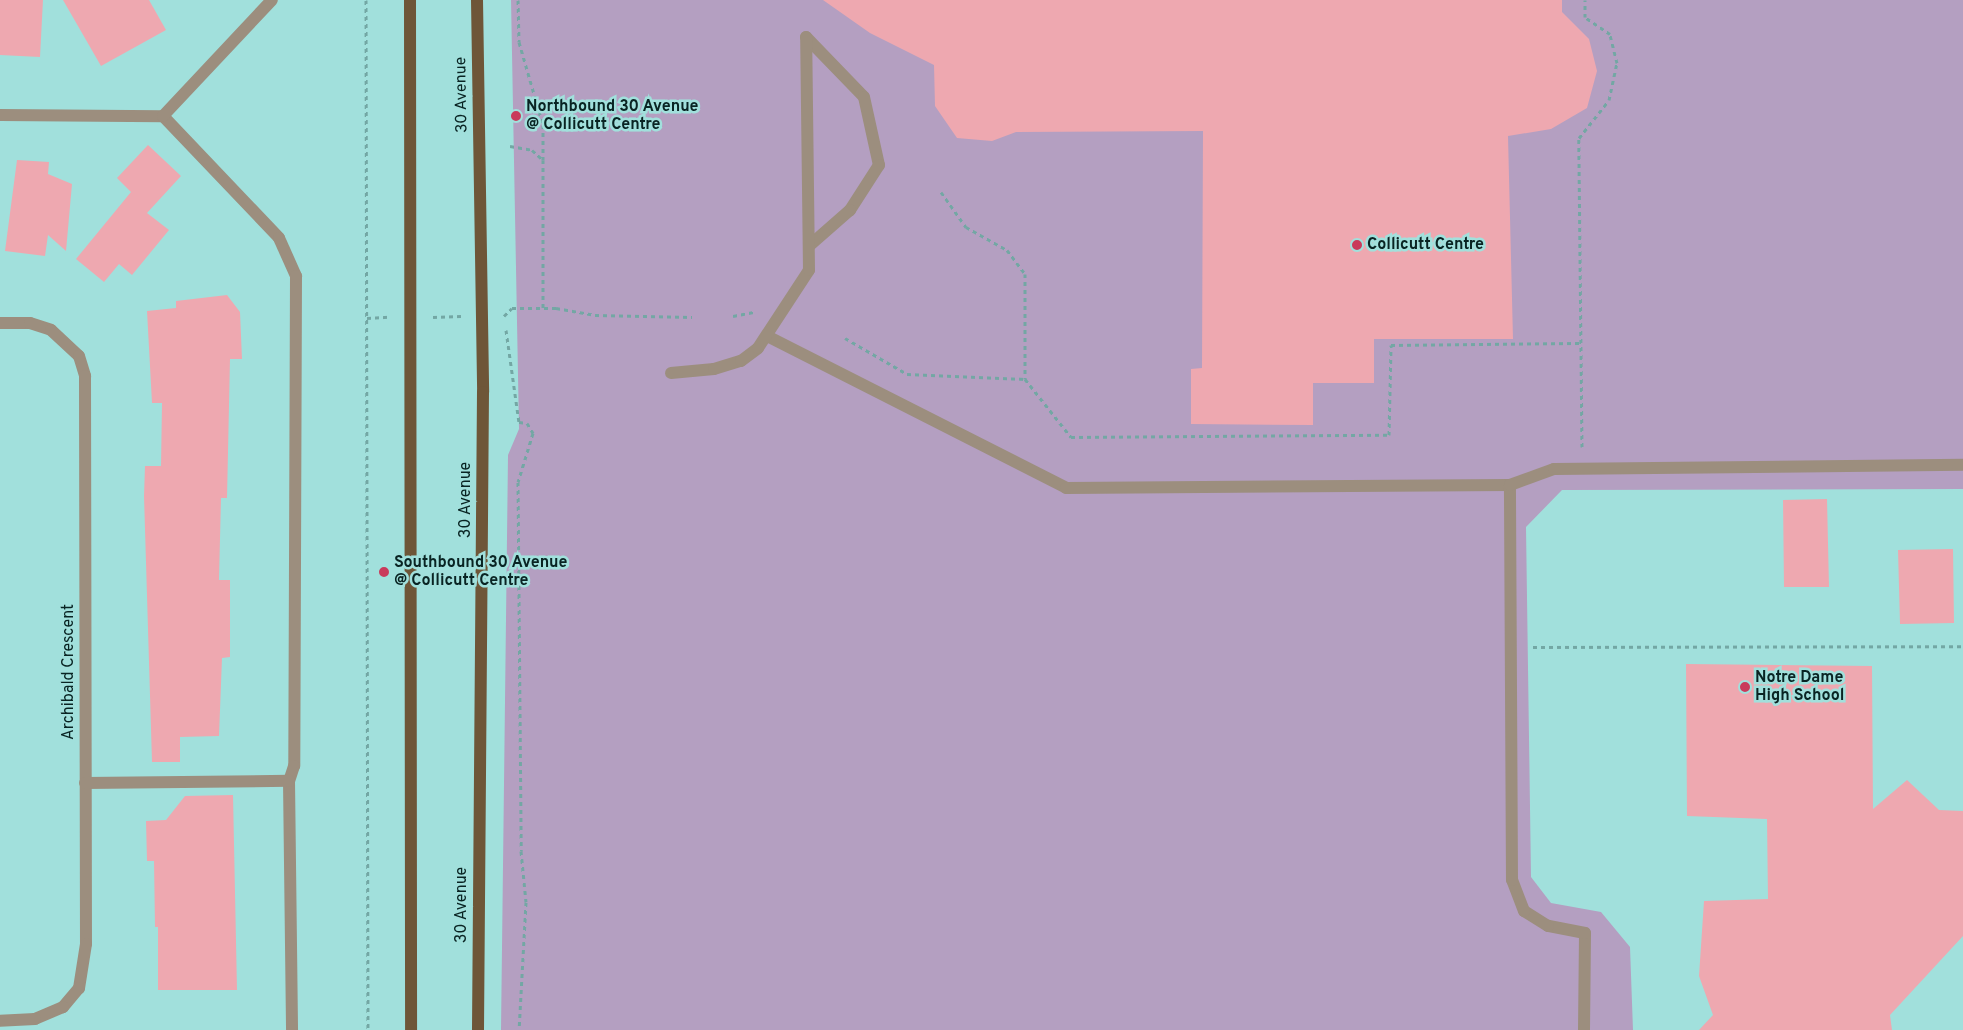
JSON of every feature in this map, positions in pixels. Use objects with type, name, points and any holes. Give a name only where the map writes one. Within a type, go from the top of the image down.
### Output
[{"type":"main road","points":[[410,0],[411,1030]]},
{"type":"main road","name":"30 Avenue","points":[[477,0],[482,316],[478,1030]]},
{"type":"street","points":[[163,116],[272,0]]},
{"type":"street","points":[[670,373],[741,361],[769,337],[809,270],[806,37],[864,97],[879,166],[850,210],[810,245]]},
{"type":"street","points":[[0,115],[163,116],[279,238],[296,276],[294,766],[289,781],[292,1030]]},
{"type":"street","name":"Archibald Crescent","points":[[0,322],[30,322],[51,330],[79,356],[85,376],[86,959],[79,988],[52,1013],[35,1019],[0,1021]]},
{"type":"street","points":[[769,337],[1066,488],[1510,485],[1554,468],[1963,465]]},
{"type":"street","points":[[1510,485],[1512,880],[1524,911],[1548,926],[1584,933],[1584,1030]]},
{"type":"street","points":[[85,783],[289,781]]},
{"type":"path","points":[[366,0],[368,1030]]},
{"type":"path","points":[[518,0],[519,42],[543,125],[543,308]]},
{"type":"path","points":[[1583,468],[1579,138],[1609,100],[1617,63],[1610,34],[1585,18],[1585,0]]},
{"type":"path","points":[[510,146],[532,150],[543,160]]},
{"type":"path","points":[[941,192],[966,227],[1007,250],[1025,274],[1025,380],[1071,437],[1389,435],[1391,345],[1580,343]]},
{"type":"path","points":[[367,318],[504,316],[512,308],[543,308],[595,315],[692,316]]},
{"type":"path","points":[[733,316],[759,310]]},
{"type":"path","points":[[504,316],[519,422],[528,423],[533,433],[518,482],[521,851],[526,902],[519,1030]]},
{"type":"path","points":[[845,338],[907,374],[1025,380]]},
{"type":"path","points":[[1512,647],[1963,646]]},
{"type":"shaded area","points":[[511,0],[1963,0],[1963,489],[1562,490],[1526,527],[1531,877],[1551,903],[1601,912],[1630,947],[1633,1030],[501,1030],[508,455],[519,429]]},
{"type":"building","points":[[0,0],[43,0],[40,57],[0,55]]},
{"type":"building","points":[[63,0],[149,0],[166,30],[101,66]]},
{"type":"building","name":"Collicutt Centre","points":[[823,0],[1562,0],[1562,12],[1589,39],[1597,71],[1587,108],[1551,129],[1508,136],[1513,339],[1374,339],[1374,383],[1313,383],[1313,425],[1191,424],[1191,369],[1202,368],[1203,131],[1016,132],[992,141],[957,138],[935,106],[934,65],[870,33]]},
{"type":"building","points":[[148,145],[181,176],[147,213],[169,230],[132,275],[119,264],[104,282],[76,259],[131,192],[117,178]]},
{"type":"building","points":[[17,160],[49,162],[48,174],[72,184],[66,251],[48,235],[45,256],[5,251]]},
{"type":"building","points":[[227,295],[240,312],[242,359],[230,359],[227,498],[221,498],[219,580],[230,580],[230,657],[222,658],[219,736],[180,737],[180,762],[152,762],[144,496],[145,466],[161,466],[162,403],[152,403],[147,311],[176,308],[176,301]]},
{"type":"building","points":[[1827,499],[1829,587],[1784,587],[1783,500]]},
{"type":"building","points":[[1953,549],[1954,623],[1900,624],[1898,550]]},
{"type":"building","points":[[1686,664],[1872,666],[1873,809],[1907,780],[1939,810],[1963,811],[1963,936],[1890,1015],[1892,1030],[1699,1030],[1713,1015],[1699,976],[1704,901],[1768,899],[1767,819],[1687,816]]},
{"type":"building","points":[[233,795],[237,990],[158,990],[158,927],[155,927],[154,861],[147,861],[146,821],[166,820],[185,796]]},
{"type":"place","name":"Northbound 30 Avenue @ Collicutt Centre","points":[[516,116]]},
{"type":"place","name":"Collicutt Centre","points":[[1357,245]]},
{"type":"place","name":"Southbound 30 Avenue @ Collicutt Centre","points":[[384,572]]},
{"type":"place","name":"Notre Dame High School","points":[[1745,687]]}]
